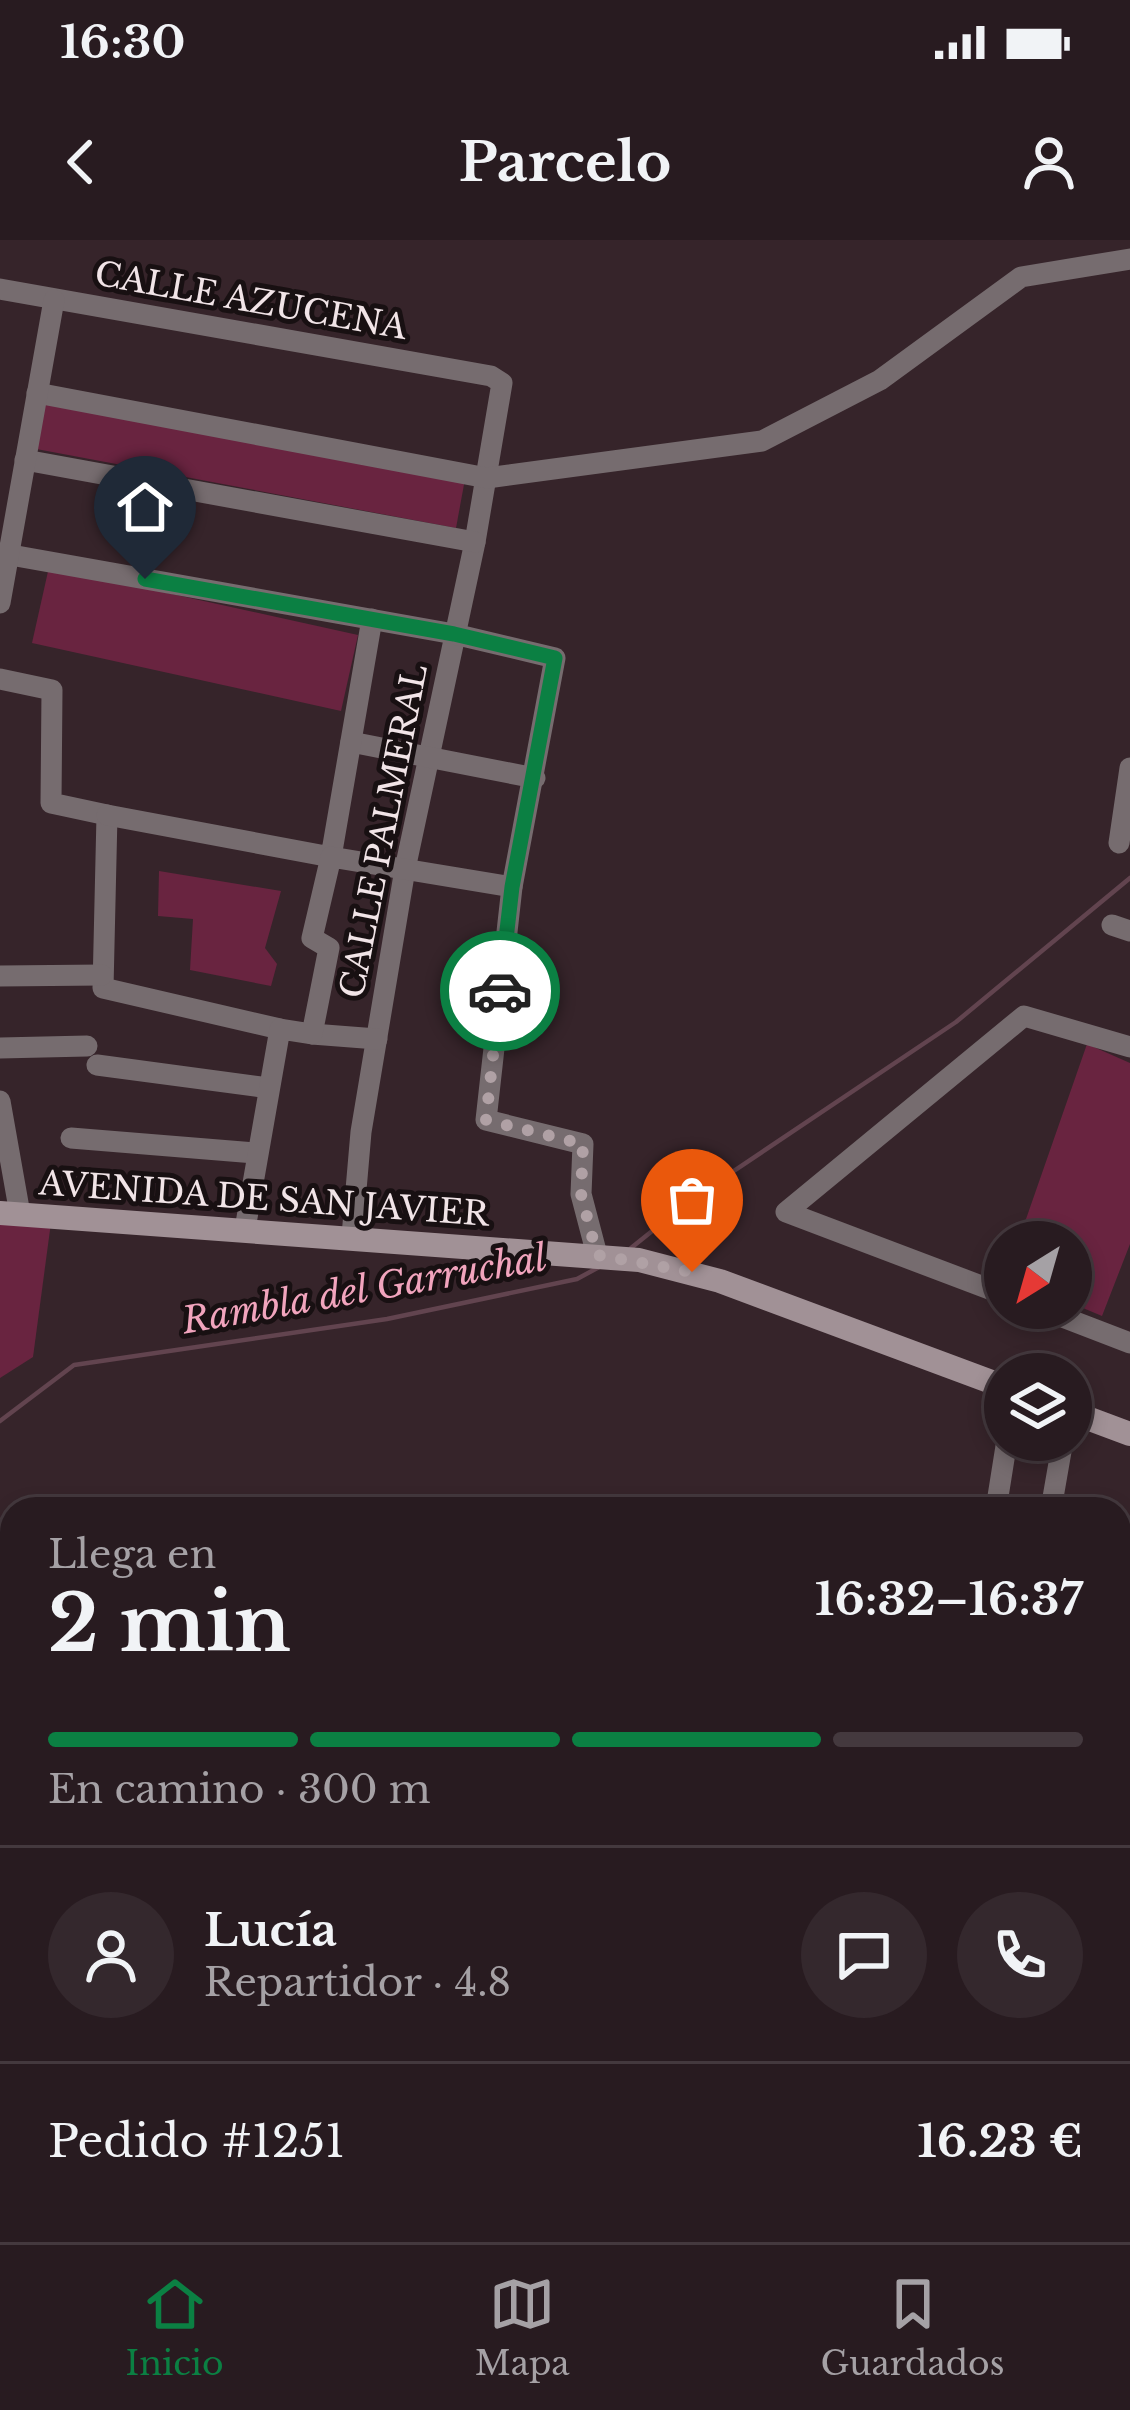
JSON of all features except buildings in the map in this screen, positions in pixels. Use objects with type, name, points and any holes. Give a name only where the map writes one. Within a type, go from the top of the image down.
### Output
[{"type":"main road","name":"AVENIDA DE SAN JAVIER","points":[[10,1213],[597,1255],[692,1272],[984,1380]]},
{"type":"main road","points":[[1092,1420],[1130,1434]]},
{"type":"street","points":[[38,393],[487,478],[762,441],[880,380],[1021,277],[1130,259]]},
{"type":"street","name":"CALLE AZUCENA","points":[[0,289],[491,376]]},
{"type":"street","points":[[0,603],[4,554],[54,299]]},
{"type":"street","name":"CALLE PALMERAL","points":[[352,1236],[405,869],[432,757],[502,391],[502,383],[491,376]]},
{"type":"street","points":[[26,460],[475,542]]},
{"type":"street","points":[[4,554],[454,634],[555,658],[512,887],[486,1120],[583,1144],[581,1194],[597,1255]]},
{"type":"street","points":[[312,1034],[329,948],[312,938],[331,857],[372,620]]},
{"type":"street","points":[[0,679],[52,690],[52,803],[512,887]]},
{"type":"street","points":[[351,742],[535,778]]},
{"type":"street","points":[[1119,842],[1130,768]]},
{"type":"street","points":[[102,982],[107,815]]},
{"type":"street","points":[[0,976],[102,982],[280,1029],[377,1039]]},
{"type":"street","points":[[984,1287],[785,1211],[1018,1020],[1032,1014],[1130,1047]]},
{"type":"street","points":[[245,1228],[280,1029]]},
{"type":"street","points":[[0,1048],[92,1056],[269,1088]]},
{"type":"street","points":[[0,1106],[10,1213]]},
{"type":"street","points":[[71,1138],[255,1153]]},
{"type":"street","points":[[1092,1328],[1130,1343]]},
{"type":"street","points":[[998,1497],[1003,1461]]},
{"type":"street","points":[[1053,1497],[1059,1461]]},
{"type":"shaded area","points":[[40,399],[465,479],[456,528],[31,448]]},
{"type":"shaded area","points":[[49,567],[358,635],[341,711],[32,643]]},
{"type":"shaded area","points":[[159,871],[281,891],[265,948],[277,964],[271,986],[190,970],[193,919],[158,916]]},
{"type":"shaded area","points":[[1087,1044],[1130,1063],[1130,1244],[1102,1316],[1092,1312],[1092,1221],[1025,1221]]},
{"type":"shaded area","points":[[0,1213],[52,1215],[33,1357],[0,1378]]},
{"type":"waterway","name":"Rambla del Garruchal","points":[[631,1248],[692,1199],[956,1022],[1130,878]]},
{"type":"waterway","name":"Rambla del Garruchal","points":[[0,1421],[74,1365],[387,1319],[577,1279],[601,1266]]},
{"type":"way so far","points":[[500,991],[486,1120],[583,1144],[581,1194],[597,1255],[692,1272]]},
{"type":"route","points":[[145,579],[454,634],[555,658],[512,887],[500,991]]}]
